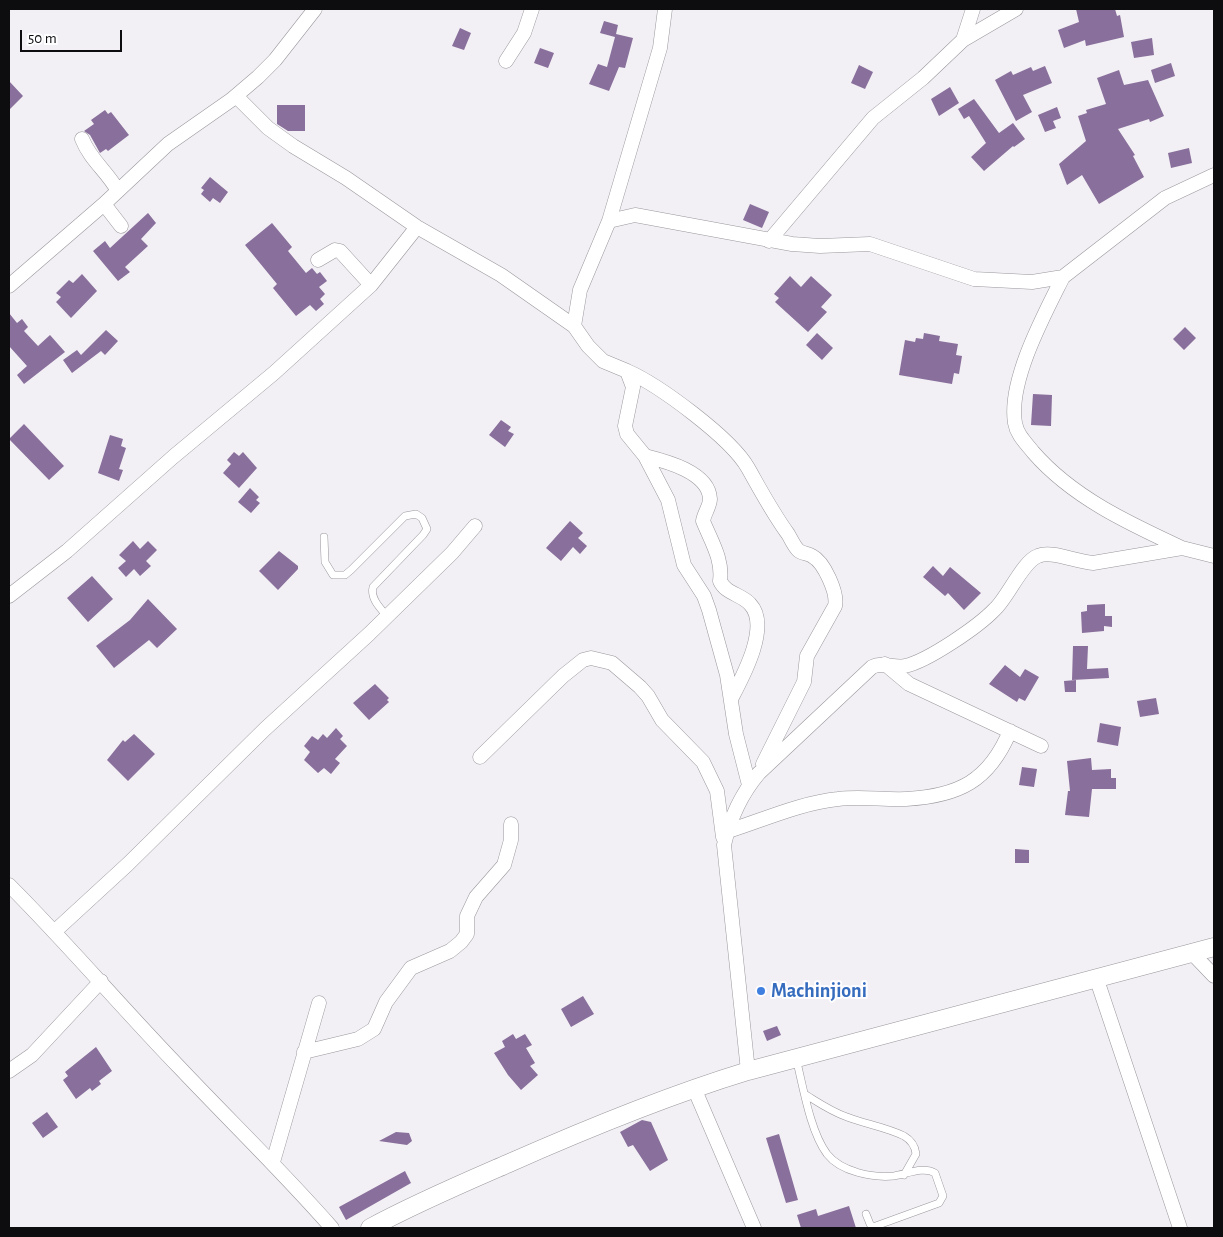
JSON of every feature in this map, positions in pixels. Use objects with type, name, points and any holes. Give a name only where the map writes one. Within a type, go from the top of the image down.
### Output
[{"type":"street","points":[[9,286],[104,204],[168,144],[236,96],[275,60],[315,9]]},
{"type":"street","points":[[506,61],[524,33],[532,9]]},
{"type":"street","points":[[574,326],[577,301],[586,272],[609,221],[660,48],[665,9]]},
{"type":"street","points":[[963,40],[973,9]]},
{"type":"street","points":[[769,241],[865,126],[923,78],[963,40],[1016,9]]},
{"type":"street","points":[[236,96],[278,136],[346,178],[417,227],[501,275],[574,326],[588,346],[603,362],[640,377],[689,412],[737,452],[770,511],[798,550],[813,556],[817,560],[833,587],[836,600],[835,606],[807,656],[804,682],[759,773]]},
{"type":"street","points":[[82,139],[90,157],[106,172],[118,191]]},
{"type":"street","points":[[1214,175],[1165,198],[1062,277],[1043,316],[1022,371],[1015,408],[1017,431],[1042,462],[1065,484],[1139,528],[1182,548],[1214,556]]},
{"type":"street","points":[[104,204],[121,226]]},
{"type":"street","points":[[609,221],[635,215],[769,241],[820,246],[870,244],[974,279],[1032,282],[1062,277]]},
{"type":"street","points":[[9,596],[67,551],[173,457],[274,373],[371,285],[417,227]]},
{"type":"street","points":[[318,260],[335,250],[340,250],[371,285]]},
{"type":"street","points":[[627,371],[633,388],[624,426],[627,434],[645,456],[668,500],[684,565],[704,596],[727,675],[736,734],[749,785]]},
{"type":"street","points":[[645,456],[682,467],[703,485],[709,495],[710,502],[702,522],[718,554],[721,573],[720,581],[730,593],[748,602],[753,607],[756,619],[755,649],[731,699]]},
{"type":"street","points":[[54,932],[387,616],[452,553],[475,526]]},
{"type":"street","points":[[724,845],[728,831],[749,785],[759,773],[839,699],[866,671],[878,664],[904,666],[913,664],[981,623],[1007,596],[1027,565],[1040,555],[1055,555],[1080,562],[1093,563],[1182,548]]},
{"type":"street","points":[[480,757],[563,676],[583,660],[591,658],[612,663],[648,696],[662,720],[703,762],[717,791],[748,1071]]},
{"type":"street","points":[[885,664],[909,684],[1041,746]]},
{"type":"street","points":[[728,831],[810,804],[836,799],[860,797],[905,799],[940,794],[962,788],[980,777],[991,766],[1002,750],[1010,731]]},
{"type":"street","points":[[304,1052],[358,1039],[374,1029],[386,1002],[411,968],[445,954],[462,942],[467,934],[467,916],[476,898],[504,865],[511,840],[511,824]]},
{"type":"street","points":[[9,886],[101,981],[179,1067],[273,1162],[332,1228]]},
{"type":"street","points":[[370,1228],[406,1209],[575,1133],[694,1088],[748,1071],[1214,947]]},
{"type":"street","points":[[1192,953],[1214,976]]},
{"type":"street","points":[[1096,977],[1180,1228]]},
{"type":"street","points":[[9,1070],[32,1054],[101,981]]},
{"type":"street","points":[[273,1162],[319,1003]]},
{"type":"street","points":[[694,1088],[754,1228]]},
{"type":"lane","points":[[324,537],[325,562],[333,575],[340,576],[351,570],[405,516],[412,514],[422,518],[427,529],[424,535],[373,587],[371,592],[374,600],[387,616]]},
{"type":"lane","points":[[796,1058],[815,1128],[826,1153],[834,1161],[848,1169],[879,1176],[904,1175],[927,1169],[936,1173],[941,1186],[942,1200],[934,1205],[877,1226],[870,1224],[866,1214]]},
{"type":"lane","points":[[806,1095],[847,1117],[891,1131],[910,1140],[914,1144],[916,1154],[904,1175]]},
{"type":"building","points":[[1076,9],[1115,9],[1117,16],[1120,15],[1124,37],[1086,46],[1085,40],[1064,48],[1058,30],[1079,22]]},
{"type":"building","points":[[604,21],[618,25],[616,34],[633,38],[625,68],[619,67],[609,91],[589,84],[598,64],[607,67],[615,37],[600,33]]},
{"type":"building","points":[[460,28],[471,33],[464,50],[452,46]]},
{"type":"building","points":[[1152,38],[1154,55],[1134,58],[1131,42]]},
{"type":"building","points":[[540,48],[554,53],[548,68],[534,63]]},
{"type":"building","points":[[1171,63],[1175,76],[1155,83],[1151,70]]},
{"type":"building","points":[[859,65],[873,72],[865,89],[851,83]]},
{"type":"building","points":[[1045,66],[1052,83],[1023,95],[1032,112],[1016,121],[995,80],[1011,71],[1013,75],[1031,67],[1033,71]]},
{"type":"building","points":[[1119,70],[1124,85],[1148,80],[1164,116],[1150,122],[1149,119],[1118,129],[1135,155],[1133,156],[1144,177],[1099,204],[1082,175],[1067,185],[1059,164],[1086,141],[1078,116],[1087,113],[1086,110],[1106,104],[1097,78]]},
{"type":"building","points":[[9,81],[23,96],[9,110]]},
{"type":"building","points":[[950,87],[959,103],[939,116],[931,99]]},
{"type":"building","points":[[974,99],[999,133],[1013,123],[1025,139],[1013,146],[984,171],[971,157],[986,143],[969,116],[964,119],[958,109]]},
{"type":"building","points":[[277,105],[305,105],[305,131],[288,131],[277,124]]},
{"type":"building","points":[[1057,107],[1061,118],[1053,121],[1056,128],[1045,132],[1038,115]]},
{"type":"building","points":[[105,110],[108,114],[111,112],[129,135],[108,151],[106,149],[100,153],[90,135],[84,131],[94,124],[91,120]]},
{"type":"building","points":[[1189,148],[1192,163],[1171,168],[1168,153]]},
{"type":"building","points":[[210,177],[228,192],[220,203],[213,198],[210,202],[201,194],[204,190],[201,188]]},
{"type":"building","points":[[750,204],[769,212],[762,228],[743,220]]},
{"type":"building","points":[[148,213],[156,223],[141,239],[148,246],[125,267],[130,272],[118,281],[93,251],[105,241],[110,248]]},
{"type":"building","points":[[272,223],[292,247],[288,251],[306,273],[312,268],[317,274],[320,272],[327,281],[319,287],[325,294],[320,299],[324,304],[316,311],[310,305],[296,316],[273,288],[277,284],[245,245]]},
{"type":"building","points":[[82,274],[97,291],[71,318],[56,302],[61,297],[56,293],[69,280],[73,283]]},
{"type":"building","points":[[790,276],[801,287],[811,276],[832,295],[821,307],[827,312],[808,332],[775,302],[779,298],[774,294]]},
{"type":"building","points":[[9,313],[17,323],[22,319],[28,327],[24,331],[38,346],[50,335],[65,352],[24,384],[17,375],[27,366],[9,346]]},
{"type":"building","points":[[1185,327],[1196,338],[1184,350],[1173,339]]},
{"type":"building","points":[[106,330],[118,341],[105,355],[101,351],[72,373],[63,360],[77,350],[81,355]]},
{"type":"building","points":[[817,333],[833,348],[822,360],[806,345]]},
{"type":"building","points":[[924,333],[940,336],[939,341],[958,344],[956,355],[962,356],[959,374],[954,373],[952,384],[899,375],[905,340],[915,342],[916,338],[923,339]]},
{"type":"building","points":[[1033,394],[1052,395],[1051,426],[1031,425]]},
{"type":"building","points":[[501,420],[511,427],[508,431],[514,434],[505,447],[489,435]]},
{"type":"building","points":[[24,424],[64,466],[49,480],[9,439]]},
{"type":"building","points":[[110,435],[123,439],[121,446],[126,448],[119,469],[123,470],[119,481],[98,473]]},
{"type":"building","points":[[234,452],[239,456],[243,452],[257,468],[239,488],[223,473],[231,464],[227,460]]},
{"type":"building","points":[[250,488],[259,497],[256,500],[260,503],[251,513],[238,502]]},
{"type":"building","points":[[570,521],[583,533],[578,538],[587,546],[580,554],[573,547],[561,561],[546,548]]},
{"type":"building","points":[[133,541],[140,549],[148,541],[157,550],[146,561],[151,566],[140,576],[134,569],[126,577],[118,568],[126,561],[119,555]]},
{"type":"building","points":[[279,551],[298,566],[298,569],[278,590],[259,571]]},
{"type":"building","points":[[933,566],[943,576],[950,567],[981,593],[964,610],[948,593],[945,596],[923,577]]},
{"type":"building","points":[[92,576],[113,599],[88,622],[67,598]]},
{"type":"building","points":[[148,599],[177,629],[157,648],[149,640],[114,668],[96,646],[130,620]]},
{"type":"building","points":[[1105,604],[1105,616],[1112,616],[1112,627],[1104,626],[1104,631],[1082,633],[1081,612],[1087,611],[1087,605]]},
{"type":"building","points":[[1073,646],[1088,646],[1087,669],[1108,668],[1109,678],[1072,680]]},
{"type":"building","points":[[1005,665],[1020,677],[1025,669],[1039,677],[1025,701],[1019,698],[1017,702],[989,684]]},
{"type":"building","points":[[1076,680],[1076,692],[1065,692],[1064,681]]},
{"type":"building","points":[[375,684],[389,698],[387,700],[389,702],[369,720],[353,703]]},
{"type":"building","points":[[1156,698],[1159,714],[1140,717],[1137,701]]},
{"type":"building","points":[[1100,723],[1121,727],[1118,746],[1097,742]]},
{"type":"building","points":[[336,728],[343,736],[340,739],[347,746],[335,759],[340,763],[331,774],[324,768],[318,773],[304,760],[310,752],[304,746],[312,736],[318,740],[323,734],[327,738]]},
{"type":"building","points":[[134,734],[155,754],[128,781],[107,760],[123,740],[125,742]]},
{"type":"building","points":[[1091,758],[1092,770],[1111,769],[1111,778],[1116,778],[1116,789],[1092,789],[1089,817],[1065,815],[1068,791],[1070,791],[1067,761]]},
{"type":"building","points":[[1022,767],[1037,769],[1034,787],[1019,785]]},
{"type":"building","points":[[1015,849],[1029,850],[1029,863],[1015,863]]},
{"type":"building","points":[[583,996],[594,1014],[571,1027],[561,1009]]},
{"type":"building","points":[[777,1026],[781,1035],[767,1041],[763,1031]]},
{"type":"building","points":[[513,1034],[516,1039],[525,1034],[532,1045],[526,1048],[535,1063],[530,1066],[538,1075],[521,1090],[508,1075],[494,1053],[505,1047],[502,1041]]},
{"type":"building","points":[[96,1047],[112,1071],[99,1081],[101,1084],[92,1091],[90,1088],[76,1099],[63,1080],[68,1076],[65,1072]]},
{"type":"building","points":[[47,1112],[58,1127],[43,1138],[32,1123]]},
{"type":"building","points":[[642,1120],[651,1122],[668,1160],[650,1171],[633,1145],[628,1147],[620,1132]]},
{"type":"building","points":[[396,1132],[409,1133],[412,1141],[407,1145],[379,1141]]},
{"type":"building","points":[[779,1134],[798,1200],[786,1203],[766,1138]]},
{"type":"building","points":[[405,1171],[411,1183],[346,1220],[339,1207]]},
{"type":"building","points":[[849,1206],[856,1228],[801,1228],[797,1215],[816,1209],[818,1216]]},
{"type":"place","name":"Machinjioni","points":[[761,991]]}]
